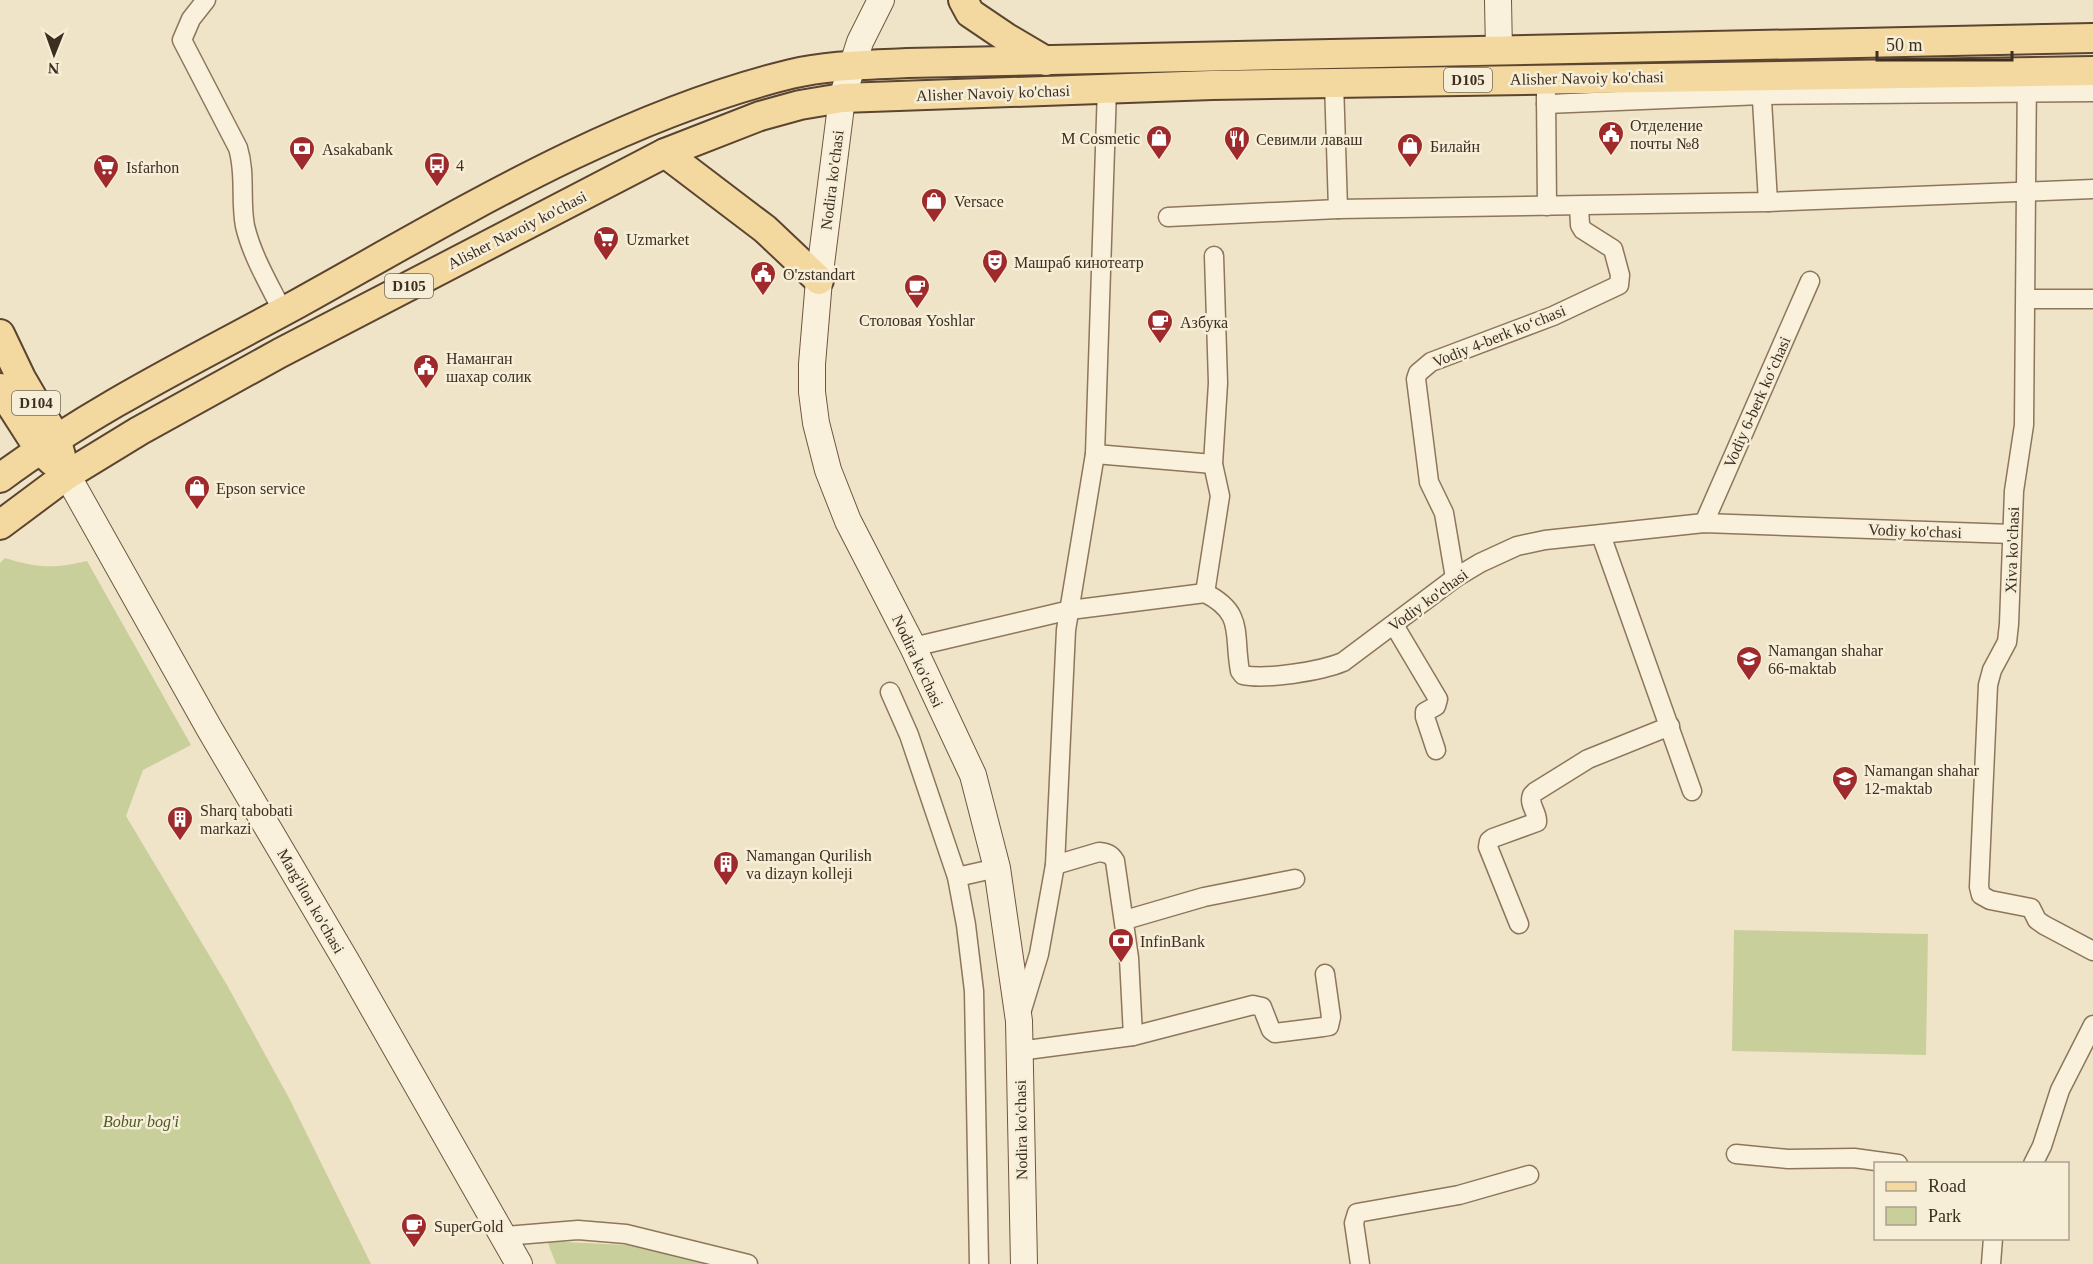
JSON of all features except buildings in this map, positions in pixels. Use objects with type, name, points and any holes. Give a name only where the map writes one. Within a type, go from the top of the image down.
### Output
[{"type":"main road","name":"Nodira ko'chasi","points":[[881,0],[860,42],[842,98],[819,280],[812,392],[816,423],[828,470],[849,520],[913,647],[973,775],[997,868],[1019,1021],[1024,1264]]},
{"type":"main road","points":[[963,0],[970,13],[1046,61]]},
{"type":"main road","points":[[1498,0],[1499,51]]},
{"type":"main road","name":"Alisher Navoiy ko'chasi","points":[[852,66],[2093,38]]},
{"type":"main road","name":"D105","points":[[0,478],[48,443],[111,405],[510,188],[609,139],[708,97],[794,74],[852,66]]},
{"type":"main road","name":"Alisher Navoiy ko'chasi","points":[[0,525],[67,475],[139,431],[280,353],[665,153],[760,116],[800,105],[842,98],[1334,82],[1546,92],[1762,85],[2027,82],[2093,71]]},
{"type":"main road","points":[[665,153],[765,229],[819,280]]},
{"type":"main road","name":"D104","points":[[0,334],[48,443],[67,475]]},
{"type":"main road","name":"D104","points":[[0,388],[48,443]]},
{"type":"main road","name":"Marg'ilon ko'chasi","points":[[67,475],[209,728],[519,1264]]},
{"type":"street","points":[[206,0],[191,19],[182,40],[238,148],[243,163],[242,196],[245,226],[252,249],[283,312]]},
{"type":"street","points":[[1334,82],[1338,209]]},
{"type":"street","points":[[2027,82],[2093,92]]},
{"type":"street","name":"Xiva ko'chasi","points":[[2027,82],[2024,425],[2014,491],[2007,642],[1992,670],[1988,685],[1979,887],[1981,895],[1990,900],[2031,908],[2037,920],[2044,925],[2093,951]]},
{"type":"street","points":[[1762,85],[1768,201]]},
{"type":"street","points":[[1019,1021],[1039,954],[1055,865],[1063,657],[1095,454],[1107,88]]},
{"type":"street","points":[[1546,92],[1547,206]]},
{"type":"street","points":[[1168,217],[1338,209],[1768,201],[2093,189]]},
{"type":"street","name":"Vodiy 4-berk koʻchasi","points":[[1455,578],[1444,513],[1429,482],[1416,379],[1418,373],[1431,362],[1552,315],[1619,285],[1620,274],[1613,249],[1583,230],[1580,225],[1579,206]]},
{"type":"street","points":[[913,647],[1070,610],[1205,593],[1220,496],[1213,464],[1218,383],[1214,256]]},
{"type":"street","name":"Vodiy 6-berk koʻchasi","points":[[1704,523],[1810,281]]},
{"type":"street","points":[[2026,299],[2093,299]]},
{"type":"street","points":[[1095,454],[1213,464]]},
{"type":"street","name":"Vodiy ko'chasi","points":[[1205,593],[1221,601],[1231,613],[1236,631],[1240,671],[1243,675],[1248,676],[1328,668],[1343,662],[1455,578],[1480,563],[1517,546],[1545,540],[1601,536],[1704,523],[2013,534]]},
{"type":"street","points":[[1601,536],[1692,791]]},
{"type":"street","points":[[1394,625],[1438,699],[1436,706],[1425,712],[1436,750]]},
{"type":"street","points":[[890,693],[909,735],[957,877],[966,925],[974,991],[979,1264]]},
{"type":"street","points":[[1519,924],[1488,847],[1489,841],[1537,822],[1531,802],[1535,792],[1588,759],[1670,726]]},
{"type":"street","points":[[1055,865],[1099,852],[1112,856],[1115,861],[1129,958],[1133,1036]]},
{"type":"street","points":[[957,877],[997,868]]},
{"type":"street","points":[[1125,920],[1204,897],[1295,879]]},
{"type":"street","points":[[1019,1051],[1133,1036],[1253,1005],[1262,1007],[1271,1030],[1275,1033],[1329,1026],[1331,1017],[1324,974]]},
{"type":"street","points":[[2034,1162],[2042,1146],[2060,1090],[2093,1025]]},
{"type":"street","points":[[1736,1154],[1788,1159],[1854,1158],[1883,1162]]},
{"type":"street","points":[[1360,1264],[1354,1223],[1357,1213],[1459,1195],[1529,1175]]},
{"type":"street","points":[[504,1236],[578,1230],[626,1234],[748,1264]]},
{"type":"street","points":[[1991,1264],[1993,1240]]},
{"type":"green space","name":"Bobur bog'i","points":[[5,558],[46,566],[87,561],[191,745],[143,770],[126,816],[227,985],[289,1098],[371,1264],[0,1264],[0,563]]},
{"type":"green space","points":[[1734,930],[1928,934],[1926,1055],[1732,1051]]},
{"type":"green space","points":[[547,1241],[645,1246],[723,1264],[556,1264]]},
{"type":"place","name":"Отделение почты №8","points":[[1611,157]]},
{"type":"place","name":"M Cosmetic","points":[[1159,161]]},
{"type":"place","name":"Севимли лаваш","points":[[1237,162]]},
{"type":"place","name":"Билайн","points":[[1410,169]]},
{"type":"place","name":"Asakabank","points":[[302,172]]},
{"type":"place","name":"4","points":[[437,188]]},
{"type":"place","name":"Isfarhon","points":[[106,190]]},
{"type":"place","name":"Versace","points":[[934,224]]},
{"type":"place","name":"Uzmarket","points":[[606,262]]},
{"type":"place","name":"Машраб кинотеатр","points":[[995,285]]},
{"type":"place","name":"O'zstandart","points":[[763,297]]},
{"type":"place","name":"Столовая Yoshlar","points":[[917,310]]},
{"type":"place","name":"Азбука","points":[[1160,345]]},
{"type":"place","name":"Наманган шахар солик","points":[[426,390]]},
{"type":"place","name":"Epson service","points":[[197,511]]},
{"type":"place","name":"Namangan shahar 66-maktab","points":[[1749,682]]},
{"type":"place","name":"Namangan shahar 12-maktab","points":[[1845,802]]},
{"type":"place","name":"Sharq tabobati markazi","points":[[180,842]]},
{"type":"place","name":"Namangan Qurilish va dizayn kolleji","points":[[726,887]]},
{"type":"place","name":"InfinBank","points":[[1121,964]]},
{"type":"place","name":"SuperGold","points":[[414,1249]]}]
